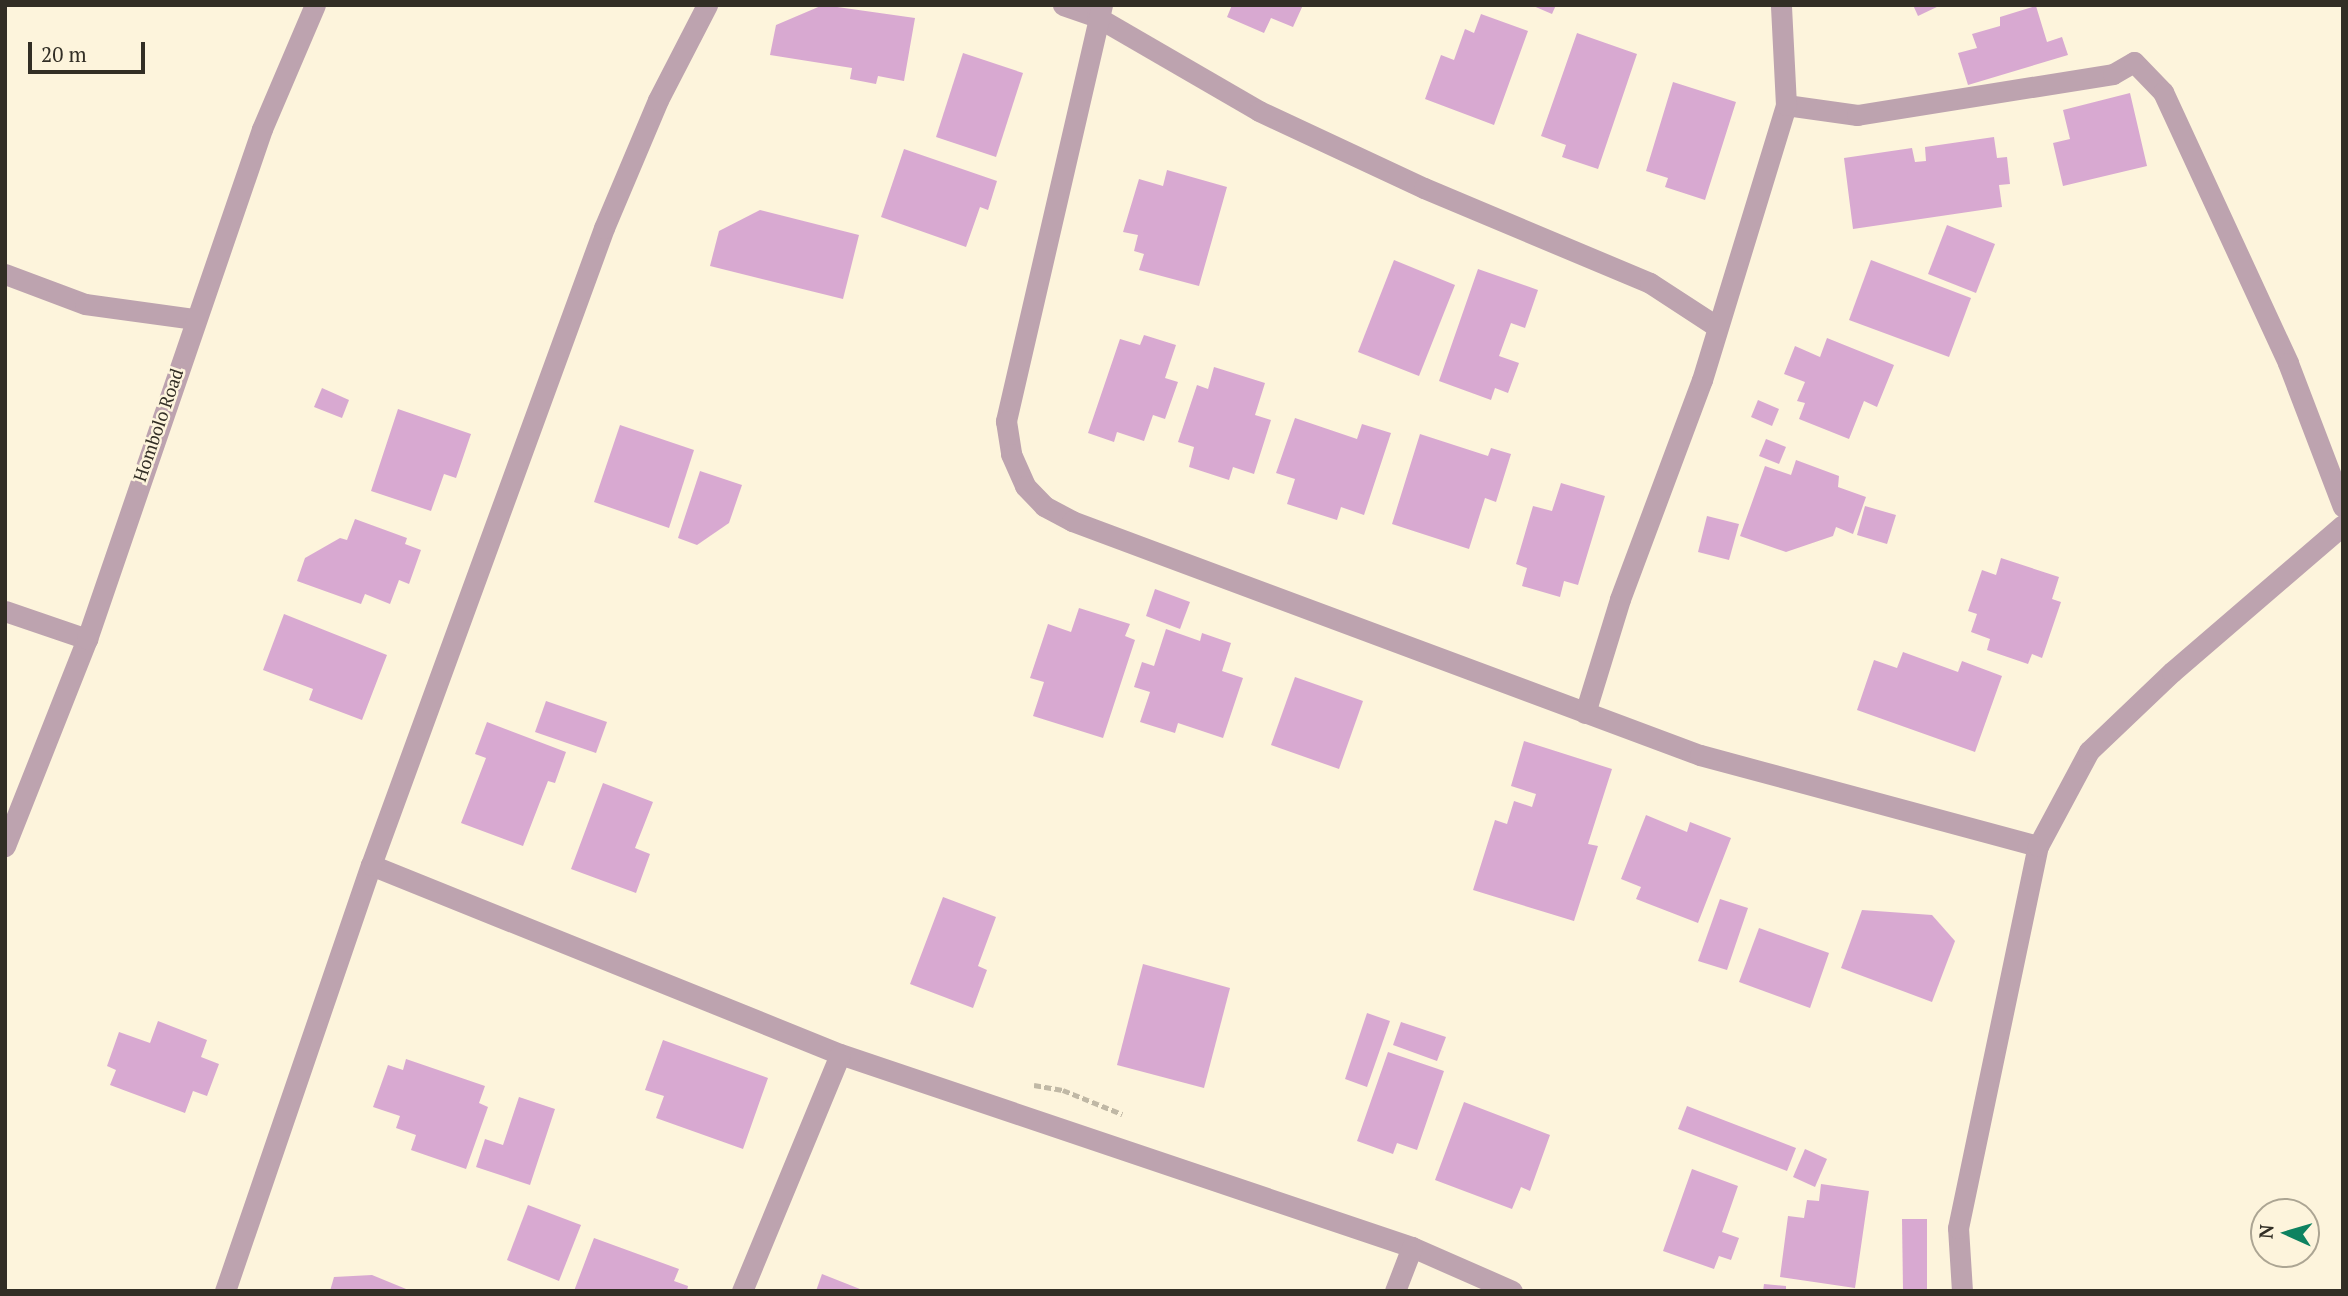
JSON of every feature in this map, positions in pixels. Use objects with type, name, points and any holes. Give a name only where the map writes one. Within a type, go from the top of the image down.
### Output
[{"type":"street","name":"Hombolo Road","points":[[5,846],[87,639],[262,129],[315,5]]},
{"type":"street","points":[[225,1291],[372,864],[604,228],[658,100],[707,5]]},
{"type":"street","points":[[1063,5],[1100,11],[1259,111],[1424,188],[1650,283],[1716,326]]},
{"type":"street","points":[[1585,713],[1620,599],[1702,380],[1716,326],[1786,105],[1781,5]]},
{"type":"street","points":[[1100,11],[1006,421],[1011,454],[1026,486],[1044,506],[1072,521],[1700,755],[2038,846]]},
{"type":"street","points":[[1786,105],[1857,115],[2113,74],[2134,62],[2163,92],[2288,363],[2343,507]]},
{"type":"street","points":[[5,274],[85,304],[195,319]]},
{"type":"street","points":[[1962,1291],[1958,1228],[2038,846],[2089,751],[2172,672],[2343,526]]},
{"type":"street","points":[[5,611],[87,639]]},
{"type":"street","points":[[372,864],[840,1054],[1412,1247],[1512,1291]]},
{"type":"street","points":[[742,1291],[840,1054]]},
{"type":"street","points":[[1395,1291],[1412,1247]]},
{"type":"building","points":[[823,5],[915,18],[904,81],[878,76],[876,84],[850,79],[852,68],[770,55],[776,25]]},
{"type":"building","points":[[1232,5],[1303,5],[1293,27],[1271,18],[1264,33],[1227,17]]},
{"type":"building","points":[[1531,5],[1556,5],[1552,14]]},
{"type":"building","points":[[1913,5],[1941,5],[1918,16]]},
{"type":"building","points":[[2036,6],[2047,42],[2062,37],[2068,55],[1968,85],[1958,53],[1977,48],[1972,34],[2000,26],[2000,17]]},
{"type":"building","points":[[1481,14],[1528,31],[1494,125],[1425,99],[1441,55],[1454,60],[1465,29],[1474,33]]},
{"type":"building","points":[[1577,33],[1637,54],[1598,169],[1562,157],[1566,145],[1541,136]]},
{"type":"building","points":[[963,53],[1023,73],[996,157],[936,137]]},
{"type":"building","points":[[1673,82],[1736,102],[1705,200],[1665,187],[1668,178],[1646,171]]},
{"type":"building","points":[[2130,93],[2147,166],[2063,186],[2053,143],[2070,139],[2063,110]]},
{"type":"building","points":[[1994,137],[1997,158],[2007,157],[2010,184],[1999,185],[2002,207],[1853,229],[1844,158],[1912,148],[1915,162],[1926,161],[1925,147]]},
{"type":"building","points":[[904,149],[997,181],[988,210],[980,207],[966,247],[881,217]]},
{"type":"building","points":[[1167,170],[1227,187],[1199,286],[1139,270],[1144,254],[1134,251],[1138,235],[1123,232],[1139,179],[1163,186]]},
{"type":"building","points":[[760,210],[859,235],[843,299],[710,266],[719,231]]},
{"type":"building","points":[[1947,225],[1995,244],[1976,293],[1928,274]]},
{"type":"building","points":[[1394,260],[1455,285],[1419,376],[1358,352]]},
{"type":"building","points":[[1871,260],[1971,298],[1949,357],[1849,320]]},
{"type":"building","points":[[1478,269],[1538,290],[1525,328],[1511,323],[1499,356],[1519,363],[1508,393],[1495,388],[1491,400],[1439,381]]},
{"type":"building","points":[[1144,335],[1176,345],[1165,378],[1178,382],[1165,419],[1153,415],[1144,441],[1117,432],[1114,442],[1088,433],[1120,339],[1140,345]]},
{"type":"building","points":[[1827,338],[1894,365],[1877,407],[1864,401],[1849,439],[1799,419],[1805,403],[1797,401],[1805,382],[1784,374],[1795,346],[1820,357]]},
{"type":"building","points":[[1214,367],[1265,383],[1255,415],[1271,420],[1254,474],[1233,467],[1229,480],[1189,467],[1194,447],[1178,442],[1197,385],[1208,389]]},
{"type":"building","points":[[322,388],[349,400],[342,418],[314,407]]},
{"type":"building","points":[[1758,400],[1779,409],[1772,426],[1751,417]]},
{"type":"building","points":[[398,409],[471,434],[456,478],[444,474],[431,511],[371,491]]},
{"type":"building","points":[[1295,418],[1357,439],[1362,424],[1391,433],[1364,515],[1341,507],[1337,520],[1287,504],[1295,479],[1276,473]]},
{"type":"building","points":[[620,425],[694,450],[669,528],[594,502]]},
{"type":"building","points":[[1420,434],[1488,456],[1491,448],[1511,454],[1496,502],[1485,498],[1469,549],[1392,524]]},
{"type":"building","points":[[1766,439],[1786,447],[1779,464],[1759,456]]},
{"type":"building","points":[[1796,460],[1839,476],[1838,487],[1866,497],[1853,534],[1836,527],[1833,536],[1786,552],[1740,536],[1765,466],[1791,475]]},
{"type":"building","points":[[700,471],[742,485],[729,523],[697,545],[678,538]]},
{"type":"building","points":[[1561,483],[1605,496],[1578,585],[1564,581],[1560,597],[1522,586],[1527,568],[1516,564],[1533,506],[1552,511]]},
{"type":"building","points":[[1865,506],[1896,515],[1887,544],[1857,535]]},
{"type":"building","points":[[1707,516],[1739,524],[1729,560],[1698,552]]},
{"type":"building","points":[[355,519],[407,538],[405,544],[421,550],[409,584],[399,580],[390,604],[365,594],[361,604],[297,581],[305,558],[340,538],[347,540]]},
{"type":"building","points":[[2001,558],[2059,577],[2052,599],[2061,602],[2042,658],[2032,654],[2028,664],[1987,650],[1990,639],[1971,632],[1977,614],[1968,611],[1982,570],[1996,575]]},
{"type":"building","points":[[1155,589],[1190,602],[1180,629],[1146,616]]},
{"type":"building","points":[[1079,608],[1130,624],[1125,636],[1135,640],[1103,738],[1033,716],[1044,682],[1030,678],[1048,624],[1071,632]]},
{"type":"building","points":[[284,614],[387,655],[362,720],[309,700],[313,689],[263,670]]},
{"type":"building","points":[[1166,629],[1200,641],[1202,633],[1231,643],[1222,671],[1243,678],[1223,738],[1178,723],[1175,733],[1140,722],[1150,692],[1134,687],[1142,662],[1154,666]]},
{"type":"building","points":[[1903,652],[1958,672],[1962,661],[2002,676],[1975,752],[1857,710],[1874,660],[1897,668]]},
{"type":"building","points":[[1295,677],[1363,701],[1339,769],[1271,745]]},
{"type":"building","points":[[546,701],[607,722],[596,753],[535,732]]},
{"type":"building","points":[[487,722],[566,752],[555,783],[548,781],[523,846],[461,823],[486,758],[475,754]]},
{"type":"building","points":[[1524,741],[1612,769],[1588,844],[1598,846],[1574,921],[1473,890],[1495,820],[1507,824],[1514,801],[1532,807],[1536,794],[1511,786]]},
{"type":"building","points":[[603,783],[653,802],[635,848],[650,854],[636,893],[571,869]]},
{"type":"building","points":[[1646,815],[1687,832],[1690,822],[1731,838],[1698,923],[1636,899],[1641,887],[1621,879]]},
{"type":"building","points":[[943,897],[996,917],[978,966],[987,970],[973,1008],[910,984]]},
{"type":"building","points":[[1720,899],[1748,908],[1727,970],[1698,961]]},
{"type":"building","points":[[1862,910],[1932,915],[1955,941],[1932,1002],[1841,968]]},
{"type":"building","points":[[1759,928],[1829,953],[1810,1008],[1739,982]]},
{"type":"building","points":[[1143,964],[1230,988],[1204,1088],[1117,1065]]},
{"type":"building","points":[[1367,1013],[1390,1021],[1367,1087],[1345,1079]]},
{"type":"building","points":[[158,1021],[207,1040],[201,1057],[219,1064],[207,1096],[193,1091],[185,1113],[110,1085],[116,1070],[107,1066],[119,1032],[150,1043]]},
{"type":"building","points":[[1401,1022],[1446,1037],[1437,1061],[1393,1045]]},
{"type":"building","points":[[663,1040],[768,1078],[743,1149],[656,1118],[664,1096],[645,1090]]},
{"type":"building","points":[[1388,1052],[1444,1071],[1417,1150],[1397,1143],[1393,1154],[1357,1141]]},
{"type":"building","points":[[406,1059],[485,1086],[479,1103],[488,1107],[466,1169],[411,1150],[416,1135],[396,1128],[400,1116],[373,1107],[388,1065],[403,1070]]},
{"type":"building","points":[[519,1097],[555,1109],[530,1185],[476,1167],[485,1139],[503,1145]]},
{"type":"building","points":[[1464,1102],[1550,1135],[1530,1191],[1521,1187],[1512,1209],[1435,1180]]},
{"type":"building","points":[[1687,1106],[1796,1148],[1787,1171],[1678,1129]]},
{"type":"building","points":[[1805,1149],[1827,1159],[1815,1187],[1793,1177]]},
{"type":"building","points":[[1692,1169],[1738,1186],[1722,1232],[1739,1238],[1731,1260],[1719,1256],[1714,1269],[1663,1251]]},
{"type":"building","points":[[1821,1184],[1869,1191],[1855,1288],[1780,1277],[1788,1216],[1804,1218],[1807,1200],[1819,1201]]},
{"type":"building","points":[[528,1205],[581,1225],[559,1281],[507,1260]]},
{"type":"building","points":[[1902,1219],[1927,1219],[1927,1290],[1903,1290]]},
{"type":"building","points":[[594,1238],[679,1269],[674,1281],[688,1286],[687,1291],[574,1291]]},
{"type":"building","points":[[822,1274],[865,1291],[816,1291]]},
{"type":"building","points":[[372,1275],[411,1291],[330,1291],[334,1277]]},
{"type":"building","points":[[1764,1284],[1786,1286],[1786,1291],[1763,1291]]}]
